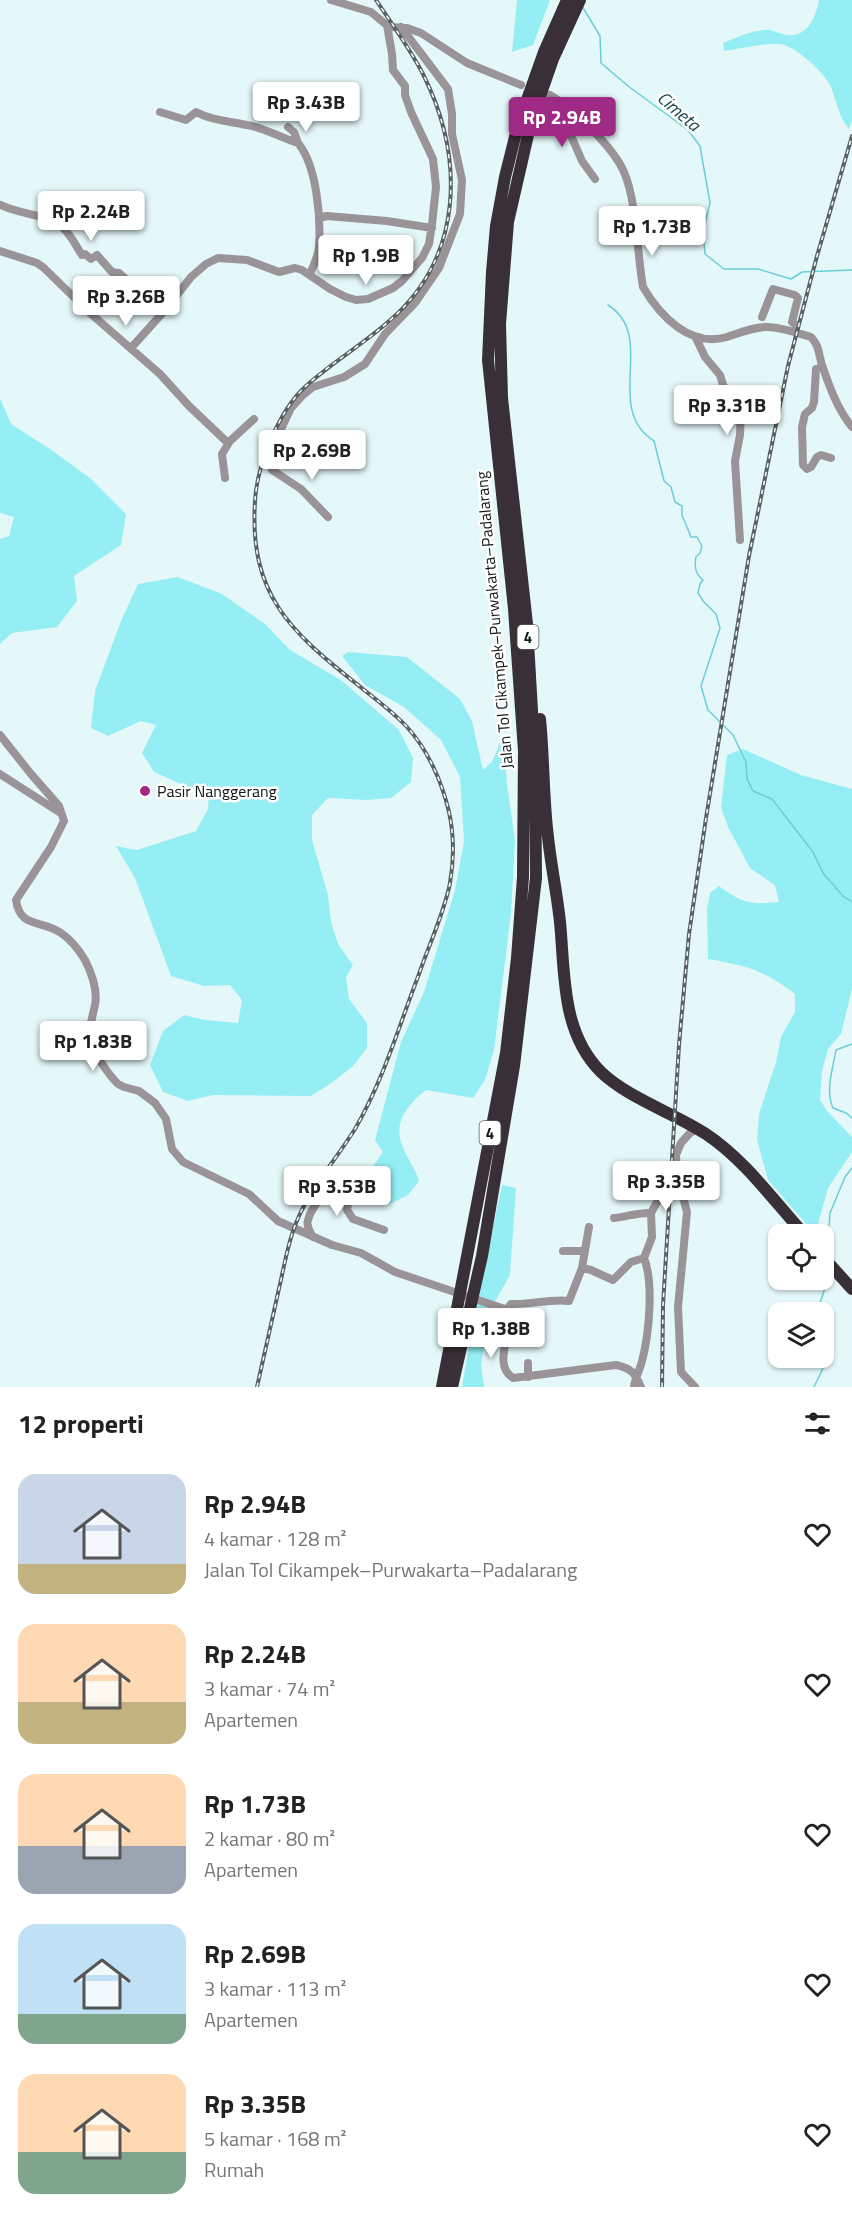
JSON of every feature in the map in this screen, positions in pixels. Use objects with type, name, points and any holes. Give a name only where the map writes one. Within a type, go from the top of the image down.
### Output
[{"type":"highway","name":"Jalan Tol Cikampek–Purwakarta–Padalarang","points":[[452,1387],[482,1256],[514,1066],[536,878],[535,763],[527,624],[502,398],[500,324],[508,222],[531,122],[567,0]]},
{"type":"highway","name":"Jalan Tol Cikampek–Purwakarta–Padalarang","points":[[442,1387],[506,1053],[520,923],[524,834],[524,751],[513,609],[488,360],[496,226],[518,125],[549,55],[580,0]]},
{"type":"highway","points":[[530,676],[540,714],[548,836],[560,922],[566,1002],[576,1035],[593,1063],[613,1082],[698,1129],[721,1145],[743,1165],[795,1224]]},
{"type":"highway","points":[[834,1271],[850,1285]]},
{"type":"street","points":[[331,0],[371,12],[387,26],[401,27],[421,33],[467,63],[520,85]]},
{"type":"street","points":[[132,348],[191,277],[206,264],[218,258],[247,260],[279,272],[295,268],[310,274],[346,297],[356,300],[368,299],[384,293],[402,281],[422,258],[429,244],[432,228],[436,187],[433,159],[411,112],[405,95],[405,86],[393,70],[387,26]]},
{"type":"street","points":[[328,517],[301,489],[272,470],[273,446],[291,408],[306,392],[327,381],[344,377],[365,364],[385,334],[415,303],[439,268],[457,226],[462,202],[462,180],[452,134],[448,89],[401,27]]},
{"type":"street","points":[[550,95],[560,100],[598,136],[624,173],[633,215],[642,287],[649,297],[683,332],[696,338],[723,338],[765,327],[812,337],[821,351],[823,368],[838,405],[852,427]]},
{"type":"street","points":[[160,112],[186,120],[196,112],[212,119],[249,125],[298,143]]},
{"type":"street","points":[[579,118],[569,131],[580,156],[595,179]]},
{"type":"street","points":[[288,127],[294,132],[311,171],[319,218],[319,250],[310,274]]},
{"type":"street","points":[[1,205],[14,211],[52,220],[64,229],[82,255],[85,254],[91,259],[98,256],[112,272],[119,273],[147,298],[167,308]]},
{"type":"street","points":[[319,218],[327,216],[387,221],[432,228]]},
{"type":"street","points":[[0,251],[37,263],[44,268],[90,313],[166,380],[189,406],[228,443]]},
{"type":"street","points":[[762,317],[773,289],[795,295],[798,302],[792,322],[796,325],[796,333]]},
{"type":"street","points":[[696,338],[705,357],[720,375],[723,385],[741,410],[740,435],[735,461],[740,540]]},
{"type":"street","points":[[823,368],[816,369],[814,402],[812,408],[805,414],[802,427],[803,465],[807,469],[811,467],[821,455],[831,458]]},
{"type":"street","points":[[225,478],[222,454],[228,443],[254,419]]},
{"type":"street","points":[[0,735],[59,806],[64,817],[63,827],[16,900],[19,912],[24,918],[60,933],[80,952],[87,963],[97,993],[90,1032],[93,1048],[118,1084],[124,1088],[139,1091],[155,1103],[166,1119],[172,1149],[183,1162],[249,1194],[278,1221],[313,1237],[362,1253],[395,1272],[502,1308],[512,1304],[530,1305],[562,1299],[569,1301],[582,1268],[589,1227]]},
{"type":"street","points":[[0,774],[56,808],[64,817]]},
{"type":"street","points":[[695,1387],[681,1371],[678,1307],[687,1212],[677,1175],[676,1155],[681,1143],[690,1133],[698,1129]]},
{"type":"street","points":[[313,1237],[308,1227],[312,1211],[326,1192],[338,1183],[347,1181],[356,1184],[347,1205],[347,1210],[353,1219],[384,1230]]},
{"type":"street","points":[[633,1387],[636,1374],[642,1364],[648,1324],[649,1289],[644,1258],[652,1237],[651,1213],[662,1193],[666,1192],[685,1198]]},
{"type":"street","points":[[614,1218],[641,1212],[651,1213]]},
{"type":"street","points":[[563,1251],[584,1251]]},
{"type":"street","points":[[582,1268],[613,1280],[631,1262],[644,1258]]},
{"type":"street","points":[[502,1308],[507,1318],[504,1368],[513,1378],[616,1365],[627,1367],[636,1374],[641,1387]]},
{"type":"street","points":[[528,1363],[528,1377]]},
{"type":"shaded area","points":[[517,0],[550,0],[533,45],[512,52]]},
{"type":"shaded area","points":[[819,0],[852,0],[852,120],[849,129],[840,114],[828,81],[809,61],[793,49],[772,44],[724,51],[723,43],[754,32],[767,30],[787,35],[800,33],[810,25]]},
{"type":"shaded area","points":[[0,398],[11,424],[90,478],[126,514],[121,545],[74,576],[77,601],[57,627],[12,633],[0,644],[0,539],[9,536],[14,517],[0,513]]},
{"type":"shaded area","points":[[178,577],[222,594],[265,624],[290,650],[341,680],[399,730],[413,758],[411,782],[391,798],[366,800],[328,798],[312,815],[312,840],[328,895],[331,922],[338,944],[353,965],[346,977],[349,999],[367,1023],[367,1048],[353,1066],[311,1096],[213,1095],[188,1101],[163,1092],[150,1065],[163,1031],[184,1015],[205,1020],[238,1023],[242,1000],[230,985],[204,986],[171,976],[135,878],[116,846],[137,850],[196,831],[208,809],[209,794],[154,772],[142,753],[156,725],[141,721],[108,736],[91,728],[95,691],[121,621],[138,584]]},
{"type":"shaded area","points":[[348,652],[407,657],[460,699],[472,721],[483,770],[492,762],[503,735],[515,841],[511,913],[494,1050],[485,1080],[473,1098],[426,1090],[409,1106],[402,1119],[399,1134],[419,1181],[408,1195],[388,1205],[369,1202],[358,1189],[383,1152],[375,1140],[401,1042],[424,992],[455,890],[464,842],[460,777],[441,740],[404,707],[365,685],[342,656]]},
{"type":"shaded area","points":[[743,749],[801,775],[852,789],[852,989],[841,1034],[828,1049],[822,1071],[820,1100],[852,1137],[852,1152],[828,1188],[818,1224],[806,1224],[768,1180],[757,1140],[759,1114],[776,1062],[781,1037],[795,1012],[795,994],[773,979],[754,970],[708,959],[707,909],[710,893],[719,886],[747,901],[779,902],[775,885],[750,868],[728,827],[721,807],[727,755]]},
{"type":"shaded area","points":[[502,1185],[516,1188],[510,1275],[489,1312],[481,1365],[484,1387],[462,1387],[473,1321]]},
{"type":"waterway","name":"Cimeta","points":[[582,6],[600,36],[601,63],[688,130],[700,146],[710,203],[703,232],[705,254],[724,269],[758,269],[791,279],[802,272],[852,270]]},
{"type":"waterway","points":[[608,305],[622,319],[629,335],[632,410],[639,427],[654,441],[664,481],[671,487],[675,502],[682,506],[682,515],[691,537],[697,537],[702,546],[695,560],[695,567],[703,580],[698,593],[716,614],[720,628],[701,686],[708,710],[733,735],[746,762],[747,779],[753,791],[772,799],[813,852],[823,873],[843,896],[852,902]]},
{"type":"waterway","name":"Cimeta","points":[[852,1044],[836,1050],[830,1087],[833,1108],[852,1118]]},
{"type":"waterway","name":"Cimeta","points":[[829,1224],[830,1213],[845,1177],[852,1168]]},
{"type":"waterway","name":"Cimeta","points":[[820,1302],[824,1290]]},
{"type":"waterway","name":"Cimeta","points":[[814,1387],[823,1368]]},
{"type":"railway","points":[[257,1387],[295,1225],[311,1193],[355,1129],[374,1092],[440,918],[450,883],[452,865],[451,821],[442,789],[428,756],[415,736],[401,721],[312,647],[294,628],[279,608],[267,586],[259,562],[255,534],[255,501],[260,471],[271,439],[287,409],[306,386],[388,322],[413,296],[431,268],[444,238],[450,205],[450,173],[446,139],[437,106],[418,65],[376,0]]},
{"type":"railway","points":[[662,1387],[663,1305],[679,1045],[689,934],[706,818],[749,556],[788,366],[852,136]]},
{"type":"place","name":"Pasir Nanggerang","points":[[145,791]]}]
